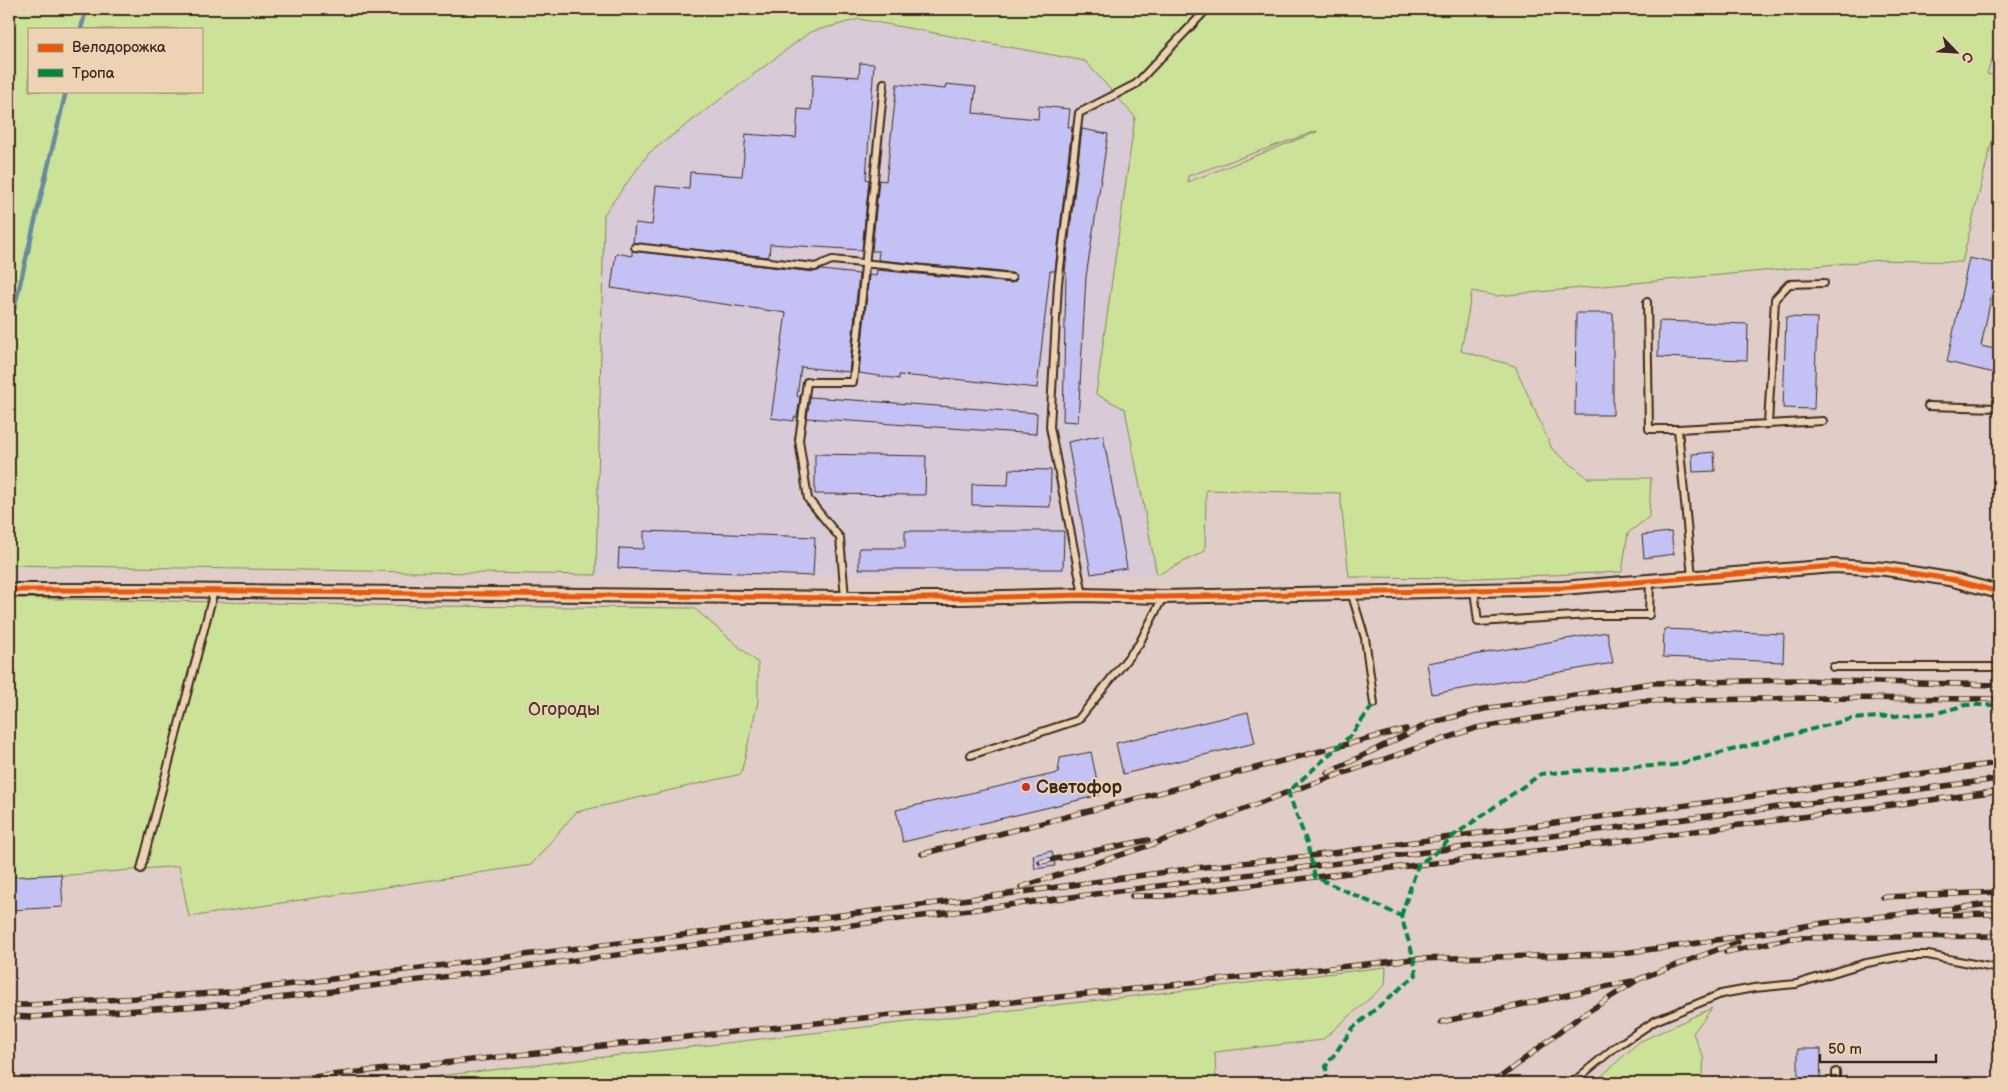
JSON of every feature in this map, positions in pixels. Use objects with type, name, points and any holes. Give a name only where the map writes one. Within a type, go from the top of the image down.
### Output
[{"type":"street","points":[[9,590],[845,598],[1083,595],[1163,598],[1562,588],[1834,566],[1895,570],[1949,579],[1999,592]]},
{"type":"lane","points":[[1083,595],[1050,427],[1058,284],[1079,114],[1136,84],[1207,9]]},
{"type":"lane","points":[[845,598],[840,538],[808,499],[799,440],[807,382],[853,382],[884,82]]},
{"type":"lane","points":[[635,247],[815,267],[832,260],[1012,278]]},
{"type":"lane","points":[[1768,424],[1775,299],[1789,284],[1824,284]]},
{"type":"lane","points":[[1647,302],[1649,429],[1823,421]]},
{"type":"lane","points":[[1928,406],[1999,408]]},
{"type":"lane","points":[[1678,429],[1692,576]]},
{"type":"lane","points":[[1474,590],[1478,622],[1591,615],[1650,615],[1650,581]]},
{"type":"lane","points":[[141,869],[214,591]]},
{"type":"lane","points":[[1351,592],[1365,638],[1374,704]]},
{"type":"lane","points":[[971,754],[1078,720],[1139,644],[1163,598]]},
{"type":"lane","points":[[1833,667],[1999,667]]},
{"type":"lane","points":[[1572,1083],[1614,1048],[1655,1021],[1721,994],[1754,988],[1796,984],[1862,964],[1908,955],[1928,955],[1999,969]]},
{"type":"lane","points":[[1836,1072],[1836,1083]]},
{"type":"shaded area","points":[[859,19],[1085,61],[1135,117],[1096,394],[1125,409],[1157,575],[596,575],[604,214],[649,153],[810,32]]},
{"type":"green space","points":[[9,9],[1999,9],[1999,39],[1987,74],[1999,77],[1999,113],[1962,262],[1880,260],[1496,296],[1472,291],[1461,351],[1515,366],[1552,449],[1588,478],[1651,478],[1649,517],[1628,533],[1622,572],[1478,578],[1349,577],[1340,493],[1206,490],[1205,551],[1157,575],[1125,409],[1096,394],[1135,117],[1085,61],[859,19],[810,32],[649,153],[604,214],[596,575],[9,565]],"holes":[[[1317,132],[1188,182],[1188,176]]]},
{"type":"green space","name":"Огороды","points":[[9,598],[424,606],[694,608],[758,663],[758,701],[741,774],[576,812],[531,865],[189,917],[179,866],[71,875],[9,877]]},
{"type":"green space","points":[[1386,967],[1385,985],[1322,1040],[1215,1052],[1216,1083],[378,1083]]},
{"type":"green space","points":[[1712,1008],[1693,1033],[1704,1059],[1702,1083],[1594,1083],[1639,1042]]},
{"type":"building","points":[[860,63],[874,64],[866,179],[869,180],[862,250],[770,244],[769,257],[633,243],[635,223],[652,225],[656,186],[689,189],[690,172],[742,176],[746,134],[796,138],[798,109],[811,110],[813,74],[859,77]]},
{"type":"building","points":[[897,84],[945,89],[946,84],[976,87],[973,113],[1038,119],[1039,106],[1070,109],[1068,127],[1072,127],[1055,271],[1050,271],[1037,388],[899,375],[899,379],[859,373],[869,275],[876,276],[877,270],[1012,283],[1017,279],[1012,273],[878,260],[879,251],[872,251],[879,180],[886,181]]},
{"type":"building","points":[[1082,129],[1108,134],[1086,277],[1078,422],[1063,421],[1065,272]]},
{"type":"building","points":[[632,251],[814,272],[821,270],[859,274],[849,372],[801,367],[797,396],[800,397],[797,417],[794,417],[794,421],[771,418],[786,313],[611,288],[616,253],[632,256]]},
{"type":"building","points":[[1969,258],[1998,264],[1981,346],[1999,350],[1999,374],[1947,362]]},
{"type":"building","points":[[1576,313],[1613,313],[1613,415],[1575,415]]},
{"type":"building","points":[[1786,317],[1817,318],[1814,409],[1783,408]]},
{"type":"building","points":[[1659,321],[1748,324],[1747,360],[1658,357]]},
{"type":"building","points":[[810,397],[1037,413],[1036,434],[807,418]]},
{"type":"building","points":[[1103,435],[1127,568],[1091,574],[1068,442]]},
{"type":"building","points":[[1714,452],[1715,471],[1693,472],[1692,454]]},
{"type":"building","points":[[815,454],[926,456],[925,495],[815,494]]},
{"type":"building","points":[[1009,469],[1051,470],[1050,507],[972,505],[972,484],[1008,485]]},
{"type":"building","points":[[644,531],[815,537],[813,576],[618,568],[619,548],[644,549]]},
{"type":"building","points":[[905,531],[1064,531],[1063,569],[859,569],[859,548],[905,548]]},
{"type":"building","points":[[1671,532],[1674,554],[1644,558],[1642,535]]},
{"type":"building","points":[[1664,629],[1784,634],[1783,662],[1663,657]]},
{"type":"building","points":[[1607,632],[1613,663],[1432,694],[1427,663]]},
{"type":"building","points":[[1248,712],[1255,743],[1123,774],[1116,743]]},
{"type":"building","points":[[1091,752],[1100,795],[903,842],[896,810],[1058,773],[1060,758]]},
{"type":"building","points":[[1052,851],[1055,866],[1035,869],[1033,855]]},
{"type":"building","points":[[61,874],[63,907],[9,910],[9,877]]},
{"type":"building","points":[[1798,1049],[1821,1049],[1820,1083],[1798,1083]]},
{"type":"waterway","points":[[81,28],[86,9]]},
{"type":"waterway","points":[[9,330],[66,92]]},
{"type":"railway","points":[[1327,773],[1430,723],[1484,709],[1652,683],[1796,680],[1999,685]]},
{"type":"railway","points":[[1021,887],[1151,845],[1288,792],[1476,728],[1641,701],[1807,698],[1999,699]]},
{"type":"railway","points":[[922,854],[1406,729]]},
{"type":"railway","points":[[9,1005],[229,992],[993,896],[1195,868],[1310,856],[1999,763]]},
{"type":"railway","points":[[9,1016],[31,1017],[231,1004],[1999,779]]},
{"type":"railway","points":[[1132,896],[1164,896],[1604,843],[1999,791]]},
{"type":"railway","points":[[1040,862],[1148,840]]},
{"type":"railway","points":[[1883,897],[1999,892]]},
{"type":"railway","points":[[256,1083],[1414,959],[1614,954],[1824,923],[1999,903]]},
{"type":"railway","points":[[1941,915],[1999,914]]},
{"type":"railway","points":[[1726,952],[1791,938],[1999,936]]},
{"type":"railway","points":[[1493,1083],[1578,1018],[1639,979],[1738,942]]},
{"type":"railway","points":[[1441,1022],[1632,981]]},
{"type":"marked path","points":[[1327,1083],[1326,1066],[1353,1028],[1416,975],[1414,959],[1401,916],[1315,877],[1307,843],[1288,792],[1351,735],[1374,704]]},
{"type":"marked path","points":[[1401,916],[1418,865],[1439,850],[1453,836],[1541,774],[1674,765],[1851,719],[1937,713],[1966,705],[1999,705]]},
{"type":"cycle path","points":[[9,590],[845,598],[1083,595],[1163,597],[1562,588],[1834,566],[1886,569],[1949,579],[1999,592]]},
{"type":"place","name":"Светофор","points":[[1026,787]]}]
